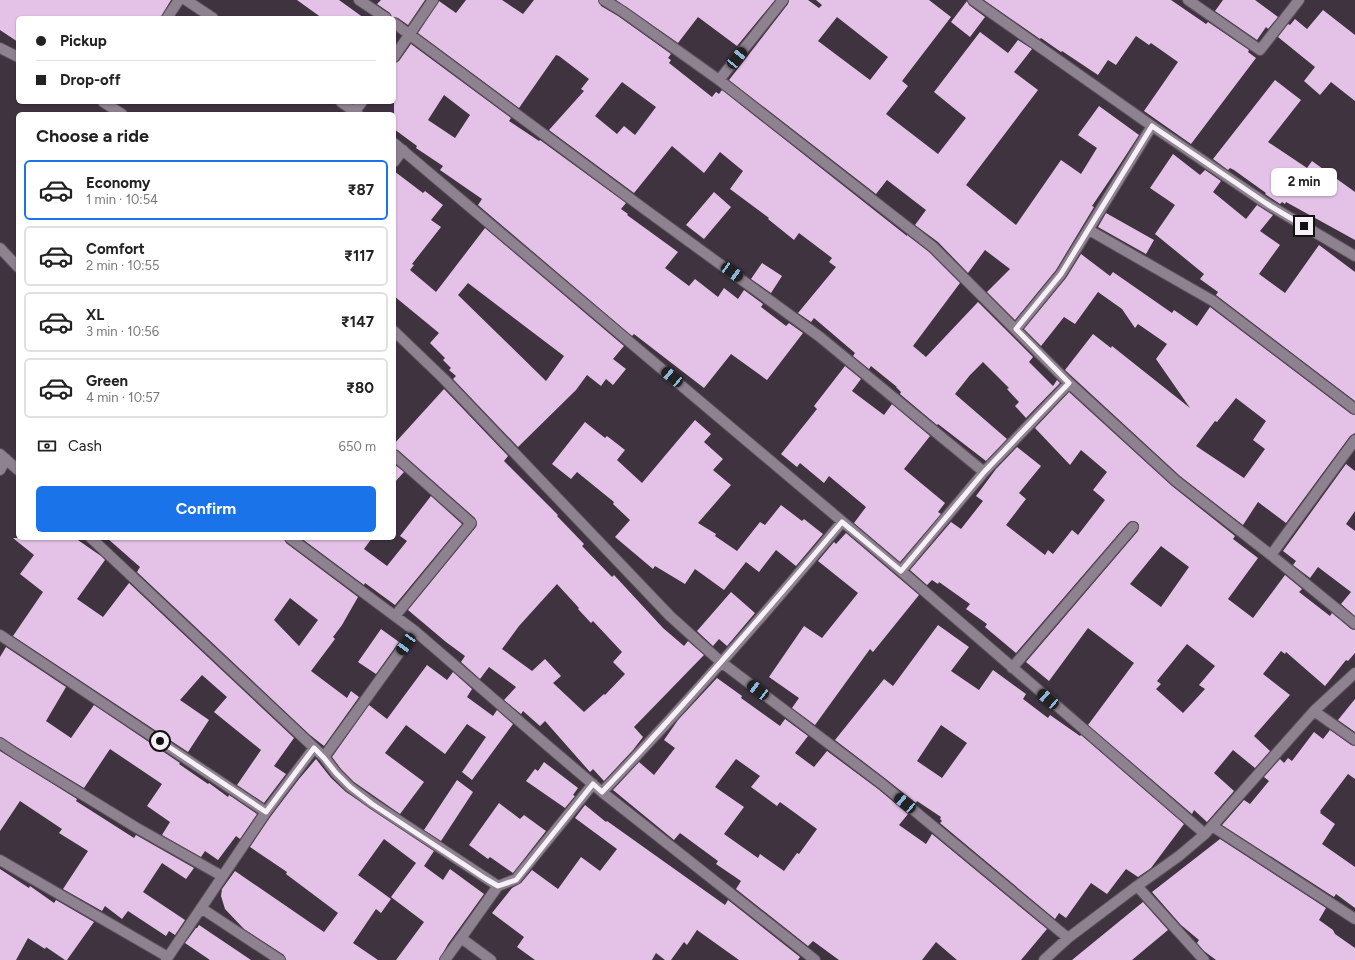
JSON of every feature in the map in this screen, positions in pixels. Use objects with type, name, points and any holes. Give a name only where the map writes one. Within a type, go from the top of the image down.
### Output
[{"type":"street","points":[[168,16],[179,0]]},
{"type":"street","points":[[186,0],[210,16]]},
{"type":"street","points":[[359,0],[383,16]]},
{"type":"street","points":[[396,54],[432,0]]},
{"type":"street","points":[[604,0],[622,11],[719,80],[933,247],[1069,383],[1176,481],[1271,555],[1355,624]]},
{"type":"street","points":[[719,80],[783,0]]},
{"type":"street","points":[[973,0],[1152,126],[1267,204],[1355,256]]},
{"type":"street","points":[[1188,0],[1260,50],[1299,0]]},
{"type":"street","points":[[396,24],[643,208],[820,337],[984,472]]},
{"type":"street","points":[[0,48],[16,56]]},
{"type":"street","points":[[110,104],[120,112]]},
{"type":"street","points":[[344,104],[356,112]]},
{"type":"street","points":[[1016,329],[1061,274],[1152,126]]},
{"type":"street","points":[[396,144],[901,571],[1205,834]]},
{"type":"street","points":[[396,159],[403,150]]},
{"type":"street","points":[[1089,230],[1213,301],[1355,410]]},
{"type":"street","points":[[0,248],[16,265]]},
{"type":"street","points":[[396,333],[444,379],[670,616],[721,662],[882,784],[1068,938]]},
{"type":"street","points":[[901,571],[984,472],[1069,383]]},
{"type":"street","points":[[1271,555],[1355,440]]},
{"type":"street","points":[[0,470],[3,457],[16,468]]},
{"type":"street","points":[[395,616],[471,523],[396,458]]},
{"type":"street","points":[[602,792],[654,738],[784,591],[842,522]]},
{"type":"street","points":[[1012,668],[1133,527]]},
{"type":"street","points":[[93,540],[314,748],[350,787],[372,804],[498,886]]},
{"type":"street","points":[[293,540],[415,631],[602,792],[815,960]]},
{"type":"street","points":[[324,758],[415,631]]},
{"type":"street","points":[[0,635],[266,812]]},
{"type":"street","points":[[1044,960],[1068,938],[1136,886],[1179,856],[1205,834],[1314,711],[1355,673]]},
{"type":"street","points":[[1314,711],[1355,740]]},
{"type":"street","points":[[0,744],[137,828],[222,876]]},
{"type":"street","points":[[0,860],[167,958],[266,812],[314,748]]},
{"type":"street","points":[[445,960],[498,886],[516,880],[593,784]]},
{"type":"street","points":[[1212,826],[1355,919]]},
{"type":"street","points":[[1136,886],[1204,960]]},
{"type":"street","points":[[201,908],[280,960]]},
{"type":"street","points":[[461,938],[491,960]]},
{"type":"building","points":[[0,0],[171,0],[161,16],[16,16],[16,41],[0,30]]},
{"type":"building","points":[[297,0],[339,0],[361,16],[319,16]]},
{"type":"building","points":[[381,0],[425,0],[408,25],[396,18],[396,16],[392,16],[390,13],[377,4]]},
{"type":"building","points":[[466,0],[502,0],[523,14],[534,0],[598,0],[601,6],[618,16],[671,54],[668,58],[671,60],[669,63],[712,97],[716,92],[719,94],[722,90],[929,252],[960,283],[913,346],[926,357],[978,302],[1033,357],[1029,362],[1053,386],[1057,380],[1060,383],[1026,418],[1015,406],[1019,402],[1007,389],[1009,388],[983,362],[970,375],[955,394],[1007,439],[986,461],[938,424],[937,425],[900,394],[901,392],[897,387],[871,366],[869,369],[853,356],[855,353],[814,318],[811,322],[798,313],[836,267],[829,262],[832,258],[799,233],[794,240],[768,219],[769,218],[730,189],[743,171],[720,152],[704,173],[672,146],[634,193],[549,130],[584,91],[581,89],[589,79],[556,55],[519,108],[418,33],[439,1],[456,13]],"holes":[[[622,82],[656,107],[635,135],[624,126],[617,134],[595,116]]]},
{"type":"building","points":[[616,0],[775,0],[737,46],[698,17],[678,43]]},
{"type":"building","points":[[789,0],[808,0],[819,8],[822,5],[816,0],[929,0],[951,17],[902,81],[908,86],[886,114],[938,154],[966,118],[934,92],[980,32],[1008,53],[1018,40],[1032,49],[1014,72],[1038,90],[966,185],[1016,225],[1061,160],[1081,174],[1097,148],[1078,135],[1099,106],[1139,135],[1092,206],[1094,207],[1056,270],[1015,320],[987,292],[1010,269],[985,250],[968,273],[938,242],[915,225],[926,210],[887,180],[876,194],[729,80],[788,4]],"holes":[[[837,17],[888,57],[870,80],[818,41]]]},
{"type":"building","points":[[984,0],[1171,0],[1206,24],[1208,22],[1249,50],[1248,52],[1256,58],[1191,144],[1144,111],[1178,62],[1151,43],[1149,45],[1136,36],[1116,65],[1108,60],[1098,75],[1062,51],[1061,52],[1041,38],[1040,39]]},
{"type":"building","points":[[1223,0],[1255,0],[1278,17],[1268,29],[1266,27],[1257,40],[1215,11]]},
{"type":"building","points":[[967,1],[969,5],[985,17],[970,37],[951,22]]},
{"type":"building","points":[[1323,10],[1355,35],[1355,101],[1331,82],[1320,95],[1304,81],[1315,67],[1278,37],[1288,24],[1290,25],[1295,19],[1307,29]]},
{"type":"building","points":[[411,44],[511,118],[509,121],[539,141],[540,140],[626,203],[621,209],[628,214],[627,215],[678,252],[665,268],[689,286],[695,279],[718,297],[724,288],[738,299],[744,290],[763,304],[761,307],[786,326],[789,323],[803,333],[767,380],[731,354],[704,388],[634,334],[632,336],[478,205],[482,199],[440,170],[443,166],[416,148],[417,146],[396,130],[396,112],[394,112],[394,104],[396,104],[396,62],[399,61]],"holes":[[[444,95],[470,115],[455,138],[428,120]]]},
{"type":"building","points":[[1275,80],[1301,100],[1268,142],[1307,168],[1312,161],[1355,192],[1355,240],[1286,202],[1285,204],[1282,202],[1280,204],[1234,170],[1230,168],[1228,170],[1213,159]]},
{"type":"building","points":[[1173,154],[1200,175],[1205,170],[1221,181],[1213,192],[1246,219],[1257,205],[1273,215],[1260,231],[1280,245],[1259,274],[1285,293],[1319,245],[1355,272],[1355,401],[1216,295],[1218,292],[1200,279],[1204,274],[1155,234],[1175,205],[1150,188]]},
{"type":"building","points":[[396,173],[423,193],[425,191],[443,205],[431,220],[441,227],[412,264],[414,265],[410,270],[436,292],[485,228],[624,346],[613,359],[626,369],[613,385],[606,379],[601,386],[587,375],[576,390],[518,447],[453,379],[456,376],[449,370],[451,368],[443,360],[445,358],[430,343],[439,333],[396,298]],"holes":[[[468,283],[564,356],[546,381],[458,295]]]},
{"type":"building","points":[[714,192],[731,207],[704,239],[686,225]]},
{"type":"building","points":[[1106,213],[1154,240],[1146,254],[1098,227]]},
{"type":"building","points":[[1081,254],[1110,276],[1113,272],[1172,313],[1174,310],[1197,326],[1210,307],[1351,414],[1355,415],[1355,433],[1350,436],[1286,523],[1258,502],[1243,525],[1180,476],[1065,370],[1093,334],[1111,348],[1112,346],[1190,408],[1156,359],[1167,344],[1138,324],[1135,328],[1122,309],[1098,292],[1075,324],[1064,317],[1041,346],[1024,329],[1066,278]],"holes":[[[1236,398],[1266,421],[1253,440],[1265,449],[1244,478],[1196,446],[1215,421],[1217,422]]]},
{"type":"building","points":[[762,263],[782,276],[771,293],[751,279]]},
{"type":"building","points":[[845,366],[861,379],[852,391],[884,415],[892,404],[930,436],[904,469],[945,503],[938,512],[941,514],[900,562],[854,523],[866,507],[829,476],[824,483],[800,463],[797,467],[781,454],[817,409],[814,406]]},
{"type":"building","points":[[444,389],[508,456],[504,461],[558,515],[557,516],[584,544],[582,546],[612,577],[614,575],[663,628],[684,646],[688,641],[704,655],[634,727],[643,737],[604,781],[593,769],[590,772],[545,721],[540,726],[523,711],[521,714],[504,700],[516,687],[489,667],[480,679],[461,662],[465,656],[408,610],[477,524],[475,518],[396,450],[396,442]],"holes":[[[557,584],[579,608],[578,609],[591,623],[593,621],[622,652],[613,662],[625,674],[605,695],[604,694],[584,712],[553,683],[561,676],[545,659],[532,671],[502,649],[519,626]]]},
{"type":"building","points":[[1069,392],[1172,486],[1235,536],[1233,539],[1258,558],[1228,599],[1253,618],[1285,575],[1302,589],[1299,592],[1330,616],[1332,613],[1351,629],[1355,630],[1355,653],[1348,661],[1346,660],[1325,686],[1286,652],[1285,654],[1281,651],[1263,674],[1290,695],[1254,736],[1270,751],[1255,768],[1233,750],[1214,773],[1234,791],[1207,822],[1194,810],[1192,814],[1088,725],[1134,663],[1088,628],[1049,681],[1026,662],[1138,531],[1139,525],[1137,522],[1131,521],[1128,523],[1016,653],[985,627],[987,624],[966,609],[970,604],[939,582],[938,584],[932,580],[927,585],[910,570],[951,522],[961,529],[983,501],[976,496],[996,469],[1017,447],[1041,466],[1019,493],[1026,499],[1006,525],[1045,555],[1048,550],[1053,554],[1072,530],[1078,535],[1105,500],[1093,490],[1107,472],[1081,450],[1070,465],[1035,428]],"holes":[[[1161,546],[1189,567],[1161,607],[1130,584]],[[1187,644],[1215,666],[1199,685],[1205,689],[1183,713],[1156,689],[1161,684],[1157,681]]]},
{"type":"building","points":[[695,420],[711,434],[704,442],[723,459],[713,470],[731,485],[698,523],[716,534],[715,536],[737,551],[760,522],[765,525],[781,505],[802,521],[804,519],[823,534],[796,566],[776,550],[759,572],[746,562],[724,590],[695,569],[685,584],[655,566],[653,569],[615,537],[630,520],[613,504],[614,502],[577,472],[571,479],[552,464],[585,422],[605,438],[607,436],[625,450],[617,460],[642,483]]},
{"type":"building","points":[[1346,464],[1355,471],[1355,511],[1346,524],[1355,531],[1355,616],[1341,604],[1351,592],[1318,567],[1310,578],[1293,565],[1296,561],[1283,551]]},
{"type":"building","points":[[396,466],[404,472],[396,481]]},
{"type":"building","points":[[431,496],[462,524],[395,605],[365,583],[364,585],[304,540],[371,540],[364,549],[387,566],[407,541],[400,536]]},
{"type":"building","points":[[846,533],[919,595],[873,652],[870,649],[815,725],[792,708],[799,698],[769,677],[804,626],[822,638],[858,593],[818,561],[834,542],[836,544]]},
{"type":"building","points":[[13,538],[16,538],[16,540],[78,540],[101,556],[105,560],[77,599],[103,617],[129,583],[294,738],[274,766],[286,774],[264,803],[237,785],[261,750],[214,712],[227,697],[202,675],[180,700],[209,720],[188,752],[13,636],[43,592],[20,574],[34,555]]},
{"type":"building","points":[[109,540],[285,540],[286,543],[358,597],[342,625],[333,637],[335,639],[311,671],[347,698],[351,691],[359,697],[324,746],[310,735],[137,572],[140,567]],"holes":[[[290,598],[318,620],[299,646],[274,620]]]},
{"type":"building","points":[[731,592],[755,613],[727,646],[719,639],[713,646],[697,631]]},
{"type":"building","points":[[938,625],[969,647],[951,671],[979,690],[993,670],[1026,694],[1023,699],[1048,718],[1050,715],[1080,736],[1081,735],[1184,824],[1151,868],[1138,877],[1126,869],[1107,894],[1091,883],[1066,918],[1059,913],[1055,919],[940,823],[942,821],[940,819],[941,817],[917,801],[916,803],[835,740],[884,679],[893,686]],"holes":[[[941,725],[967,743],[942,778],[917,761]]]},
{"type":"building","points":[[381,629],[399,642],[376,674],[358,662]]},
{"type":"building","points":[[6,647],[66,687],[46,721],[71,738],[94,705],[180,763],[179,764],[208,784],[209,783],[228,797],[229,795],[257,814],[240,839],[236,836],[218,860],[205,851],[201,857],[162,835],[170,822],[147,806],[162,784],[110,749],[84,788],[0,737],[0,657]]},
{"type":"building","points":[[427,665],[447,680],[453,672],[472,689],[467,697],[493,716],[497,710],[513,724],[472,780],[462,772],[486,737],[467,724],[445,754],[406,725],[385,753],[424,782],[400,814],[354,782],[332,757],[369,705],[387,719]]},
{"type":"building","points":[[717,678],[742,696],[741,698],[780,726],[785,719],[808,736],[795,753],[814,767],[827,751],[878,789],[908,814],[899,825],[926,844],[932,834],[1047,929],[1021,960],[957,960],[936,942],[922,960],[839,960],[813,941],[808,946],[736,889],[741,881],[716,864],[718,861],[680,833],[674,840],[613,790],[639,762],[654,775],[675,748],[664,740],[678,720]],"holes":[[[736,759],[760,776],[751,787],[777,806],[780,802],[817,829],[799,854],[797,853],[784,871],[760,854],[758,858],[724,834],[744,807],[715,787]]]},
{"type":"building","points":[[1355,699],[1355,732],[1338,720]]},
{"type":"building","points":[[1330,730],[1351,745],[1355,746],[1355,779],[1348,774],[1320,811],[1320,813],[1335,824],[1322,844],[1355,867],[1355,908],[1336,894],[1334,897],[1222,825],[1244,800],[1250,804],[1269,781],[1264,777],[1280,759],[1284,763],[1288,758],[1292,761],[1314,732],[1323,739]]},
{"type":"building","points":[[0,751],[77,799],[76,801],[134,838],[136,835],[194,868],[186,879],[162,863],[143,892],[185,920],[175,935],[169,931],[166,936],[128,911],[122,919],[105,906],[102,911],[63,889],[88,851],[59,833],[62,829],[20,801],[0,831]]},
{"type":"building","points":[[316,759],[331,778],[346,792],[434,851],[424,866],[443,880],[450,869],[484,894],[448,944],[439,960],[396,960],[424,922],[391,897],[416,863],[384,839],[358,875],[391,899],[381,913],[376,909],[353,943],[378,960],[286,960],[284,955],[244,929],[225,909],[221,896],[222,889],[235,871],[324,932],[338,913],[286,874],[287,872],[250,847],[271,816]]},
{"type":"building","points":[[544,762],[578,788],[573,795],[575,796],[565,808],[526,781],[535,769],[538,771]]},
{"type":"building","points":[[457,780],[473,792],[441,841],[424,830]]},
{"type":"building","points":[[499,803],[520,819],[524,815],[546,831],[513,873],[490,857],[488,859],[469,845]]},
{"type":"building","points":[[585,805],[606,822],[607,821],[725,905],[728,900],[800,957],[798,960],[739,960],[697,930],[687,945],[684,942],[671,960],[665,960],[656,953],[652,960],[535,960],[517,947],[524,937],[492,913],[512,888],[521,883],[532,870],[558,889],[581,857],[600,871],[617,849],[575,818]]},
{"type":"building","points":[[1220,839],[1326,908],[1319,920],[1333,930],[1335,934],[1355,948],[1355,960],[1216,960],[1204,951],[1197,943],[1199,940],[1181,925],[1152,892]]},
{"type":"building","points":[[0,869],[29,888],[30,886],[54,903],[56,900],[94,922],[67,960],[46,947],[45,949],[28,938],[16,960],[0,960]]},
{"type":"building","points":[[1143,902],[1168,930],[1132,960],[1072,960]]},
{"type":"building","points":[[199,925],[251,960],[210,960],[185,943]]},
{"type":"route","points":[[160,741],[266,812],[314,748],[350,787],[372,804],[486,879],[498,886],[516,880],[593,784],[602,792],[654,738],[784,591],[842,522],[901,571],[984,472],[1069,383],[1016,329],[1061,274],[1152,126],[1267,204],[1304,226]]}]
